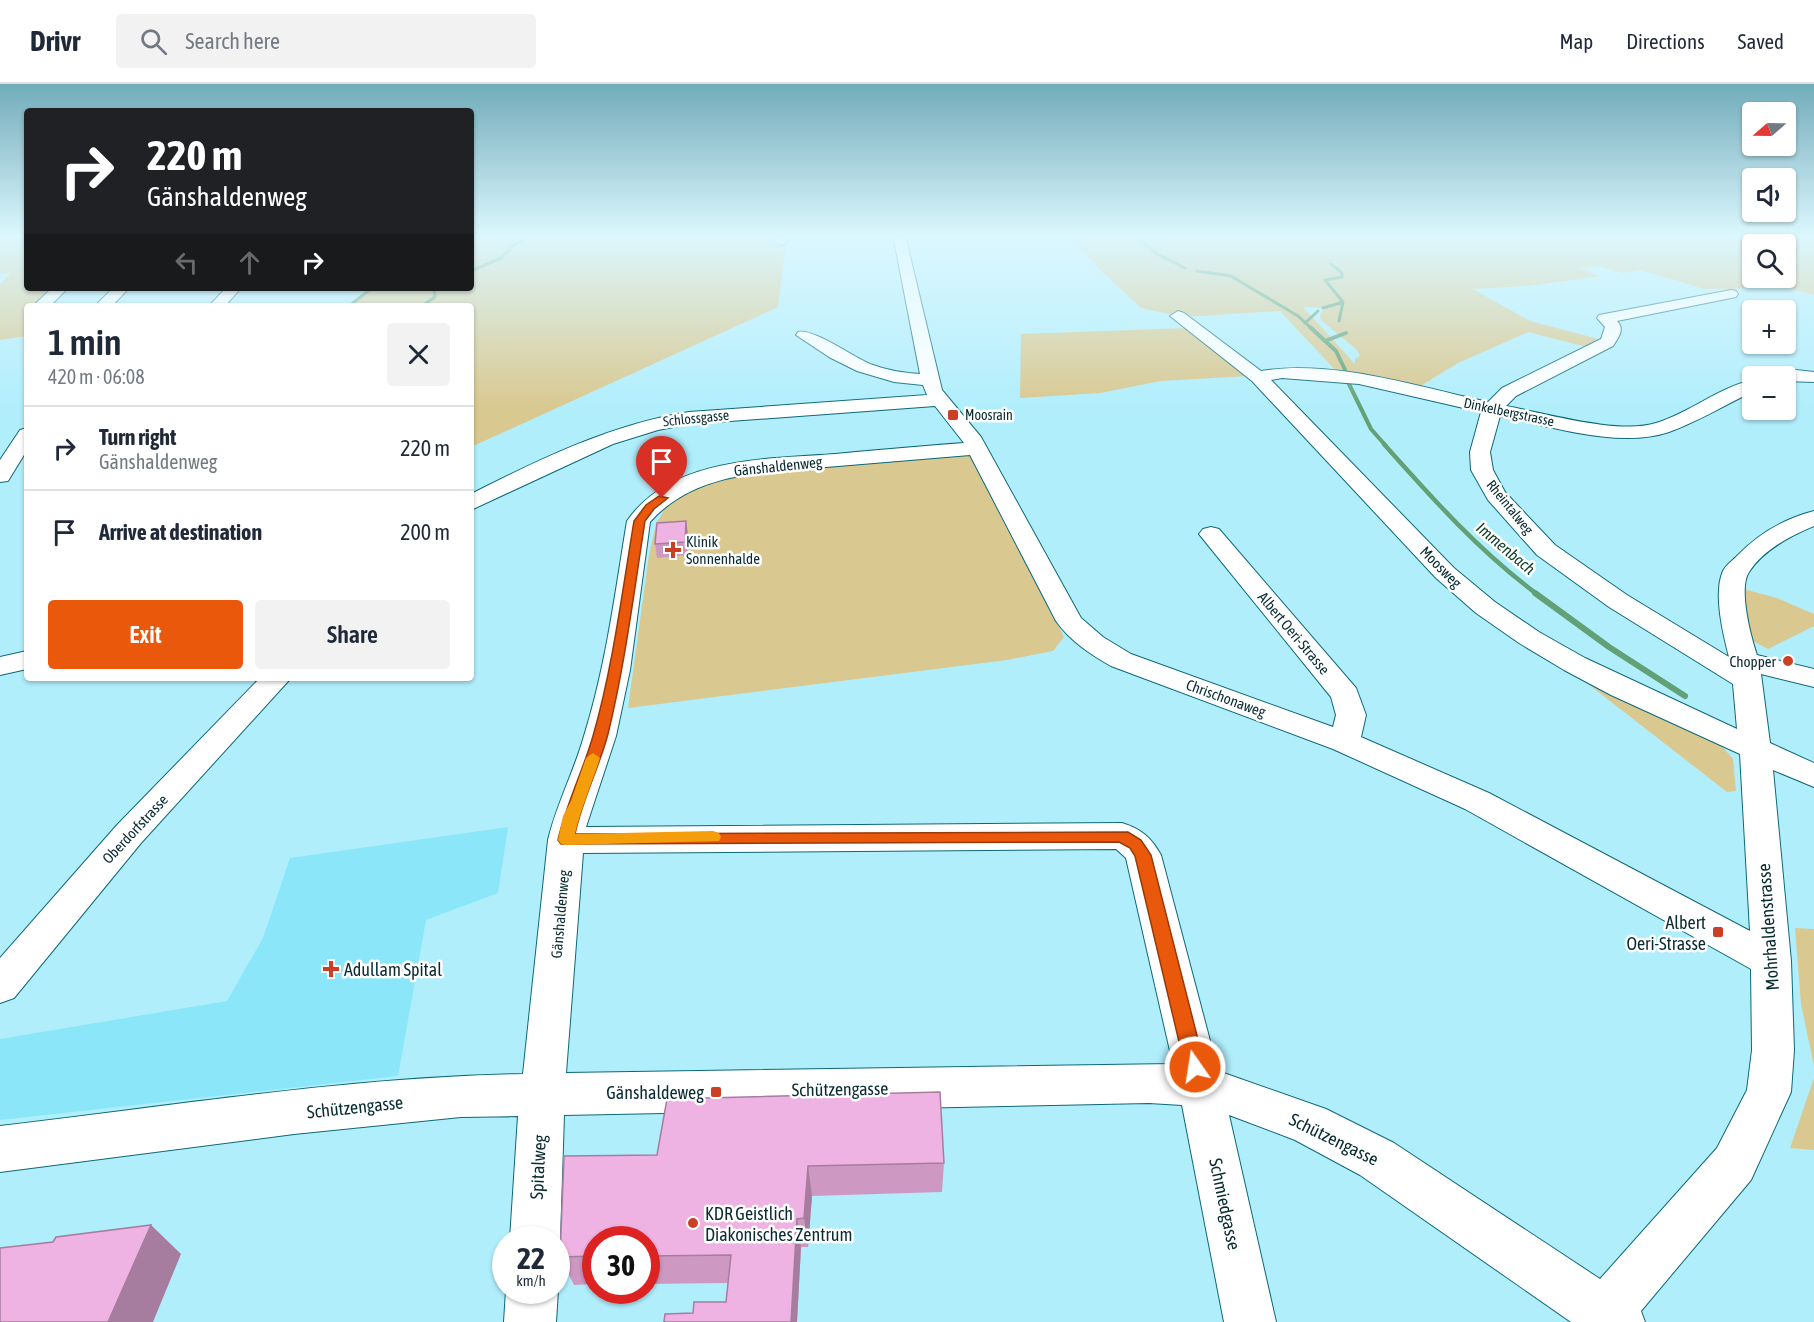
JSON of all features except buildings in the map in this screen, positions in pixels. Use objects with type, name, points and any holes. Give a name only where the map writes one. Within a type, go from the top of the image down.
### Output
[{"type":"street","points":[[44,303],[56,293]]},
{"type":"street","points":[[912,293],[934,390]]},
{"type":"street","points":[[1492,409],[1509,392],[1607,342],[1613,332],[1613,326],[1605,318],[1731,294]]},
{"type":"street","name":"Moosweg","points":[[1178,316],[1258,377],[1445,573],[1505,623],[1599,679],[1755,747],[1814,776]]},
{"type":"street","points":[[804,335],[835,355],[868,371],[911,379],[934,390]]},
{"type":"street","name":"Dinkelbergstrasse","points":[[1258,377],[1282,373],[1359,380],[1492,409],[1601,430],[1638,434],[1662,429],[1742,390]]},
{"type":"street","points":[[1796,375],[1814,377]]},
{"type":"street","name":"Chrischonaweg","points":[[934,390],[965,428],[1060,606],[1082,636],[1121,660],[1344,742],[1477,801],[1771,962]]},
{"type":"street","name":"Schlossgasse","points":[[474,501],[596,444],[652,423],[934,390]]},
{"type":"street","name":"Rheintalweg","points":[[1492,409],[1480,452],[1482,470],[1496,495],[1546,550],[1618,601],[1745,670],[1814,678]]},
{"type":"street","points":[[0,476],[24,439]]},
{"type":"street","name":"Gänshaldenweg","points":[[542,1095],[552,1022],[566,840],[571,816],[579,801],[600,736],[616,670],[639,521],[650,507],[675,490],[696,480],[730,471],[752,467],[977,448]]},
{"type":"street","name":"Mohrhaldenstrasse","points":[[1607,1319],[1734,1164],[1769,1092],[1773,1050],[1771,962],[1755,747],[1745,670],[1732,606],[1735,572],[1760,546],[1786,529],[1814,518]]},
{"type":"street","name":"Albert Oeri-Strasse","points":[[1211,534],[1345,695],[1351,715],[1344,742]]},
{"type":"street","points":[[0,666],[24,661]]},
{"type":"street","name":"Oberdorfstrasse","points":[[0,986],[129,834],[273,681]]},
{"type":"street","name":"Schmiedgasse","points":[[566,840],[1122,836],[1135,844],[1143,855],[1200,1086],[1250,1322]]},
{"type":"street","name":"Schützengasse","points":[[0,1149],[461,1096],[1149,1083],[1200,1086],[1310,1124],[1377,1159],[1607,1319]]},
{"type":"street","name":"Spitalweg","points":[[536,1226],[542,1095]]},
{"type":"street","points":[[530,1322],[531,1304]]},
{"type":"shaded area","points":[[0,293],[54,293],[42,303],[24,303],[24,336],[0,340]]},
{"type":"shaded area","points":[[364,293],[780,293],[778,307],[474,446],[474,303],[351,303]]},
{"type":"shaded area","points":[[1125,293],[1480,293],[1530,321],[1598,339],[1586,347],[1528,332],[1458,363],[1419,387],[1339,374],[1280,311],[1183,317],[1141,308]],"holes":[[[1303,307],[1326,308],[1320,314],[1321,320],[1357,350],[1360,356],[1355,359],[1355,364]]]},
{"type":"shaded area","points":[[1188,328],[1249,376],[1161,381],[1100,393],[1020,398],[1021,334]]},
{"type":"shaded area","points":[[972,451],[1064,637],[1053,651],[1007,660],[628,708],[649,555],[656,524],[667,505],[691,489],[715,480],[773,469]]},
{"type":"shaded area","points":[[1744,589],[1777,598],[1814,614],[1814,626],[1768,649],[1751,640],[1744,631]]},
{"type":"shaded area","points":[[1583,680],[1720,744],[1733,759],[1736,791],[1727,792]]},
{"type":"shaded area","name":"Adullam Spital","points":[[508,827],[498,893],[426,920],[398,1076],[0,1120],[0,1039],[227,1001],[263,938],[290,858]]},
{"type":"shaded area","points":[[1795,928],[1814,929],[1814,1066],[1801,1004]]},
{"type":"shaded area","points":[[1814,1078],[1814,1150],[1790,1148]]},
{"type":"waterway","points":[[353,303],[366,293]]},
{"type":"waterway","points":[[426,303],[435,297],[435,293]]},
{"type":"waterway","name":"Immenbach","points":[[1259,293],[1305,323]]},
{"type":"waterway","points":[[1335,293],[1343,302]]},
{"type":"waterway","points":[[1323,308],[1343,302]]},
{"type":"waterway","points":[[1339,321],[1343,302]]},
{"type":"waterway","points":[[1305,323],[1318,311]]},
{"type":"waterway","name":"Immenbach","points":[[1305,323],[1311,328]]},
{"type":"waterway","name":"Immenbach","points":[[1310,327],[1325,341]]},
{"type":"waterway","points":[[1325,341],[1346,333]]},
{"type":"waterway","name":"Immenbach","points":[[1325,341],[1336,351],[1347,374]]},
{"type":"waterway","name":"Immenbach","points":[[1348,382],[1371,429],[1386,446]]},
{"type":"waterway","name":"Immenbach","points":[[1384,444],[1476,542],[1537,594]]},
{"type":"waterway","name":"Immenbach","points":[[1535,593],[1609,647],[1685,696]]},
{"type":"slow traffic","points":[[593,758],[579,801],[571,816],[566,840],[713,837]]},
{"type":"place","name":"Moosrain","points":[[953,415]]},
{"type":"place","name":"Klinik Sonnenhalde","points":[[673,550]]},
{"type":"place","name":"Chopper","points":[[1788,661]]},
{"type":"place","name":"Albert Oeri-Strasse","points":[[1718,932]]},
{"type":"place","name":"Adullam Spital","points":[[331,969]]},
{"type":"place","name":"Gänshaldeweg","points":[[716,1092]]},
{"type":"place","name":"KDR Geistlich Diakonisches Zentrum","points":[[693,1223]]},
{"type":"route","points":[[662,498],[650,507],[639,521],[616,670],[600,736],[579,801],[571,816],[566,840],[706,837],[1122,836],[1135,844],[1143,855],[1195,1067]]}]
